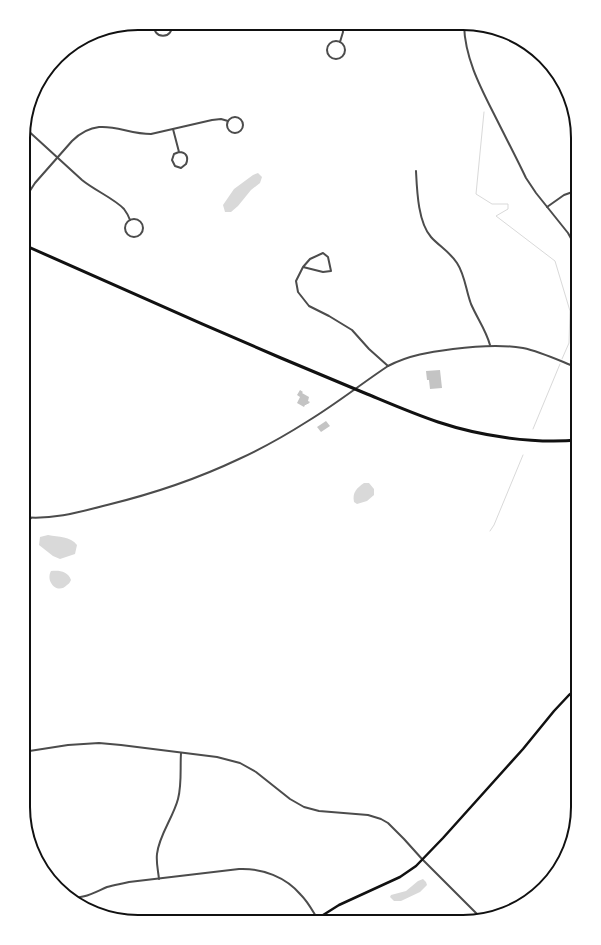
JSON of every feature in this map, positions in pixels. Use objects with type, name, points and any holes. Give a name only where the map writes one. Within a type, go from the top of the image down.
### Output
[{"type":"main road","points":[[30,248],[355,389],[438,422],[472,432],[504,437],[531,440],[571,440]]},
{"type":"main road","points":[[322,915],[339,905],[400,877],[412,869],[443,838],[571,693]]},
{"type":"street","points":[[155,30],[160,36],[164,36],[169,34],[172,30]]},
{"type":"street","points":[[340,42],[342,30]]},
{"type":"street","points":[[464,30],[468,53],[475,75],[526,178],[571,238]]},
{"type":"street","points":[[333,42],[340,42],[344,46],[345,53],[341,58],[337,59],[330,56],[328,53],[328,48],[333,42]]},
{"type":"street","points":[[230,118],[239,118],[243,122],[242,129],[238,132],[232,132],[228,127],[228,121],[230,118]]},
{"type":"street","points":[[30,189],[72,141],[85,131],[105,126],[146,134],[212,120],[221,119],[228,121]]},
{"type":"street","points":[[173,129],[179,152]]},
{"type":"street","points":[[30,133],[88,185],[120,206],[127,213],[130,220]]},
{"type":"street","points":[[179,152],[184,153],[188,159],[186,164],[181,168],[175,166],[172,160],[174,154],[179,152]]},
{"type":"street","points":[[416,171],[421,217],[424,226],[431,237],[451,255],[459,266],[471,304],[487,334],[490,346]]},
{"type":"street","points":[[547,207],[564,195],[571,192]]},
{"type":"street","points":[[136,219],[142,224],[143,231],[138,236],[128,235],[126,225],[130,220],[136,219]]},
{"type":"street","points":[[303,267],[323,272],[331,271],[328,257],[323,253],[310,259],[303,267],[296,281],[298,292],[309,306],[352,330],[369,349],[388,366]]},
{"type":"street","points":[[31,518],[65,515],[118,503],[143,496],[206,473],[239,459],[278,439],[315,417],[388,366],[400,360],[417,355],[455,349],[490,346],[514,347],[532,350],[571,365]]},
{"type":"street","points":[[30,751],[68,744],[112,744],[218,757],[240,763],[256,772],[290,799],[304,807],[319,811],[368,815],[388,824],[477,914]]},
{"type":"street","points":[[159,879],[157,854],[161,840],[178,799],[181,753]]},
{"type":"street","points":[[79,897],[113,885],[246,869],[261,871],[278,877],[296,889],[305,899],[315,915]]},
{"type":"shaded area","points":[[258,173],[262,177],[260,183],[251,190],[231,212],[225,212],[223,205],[234,189]]},
{"type":"shaded area","points":[[364,483],[369,483],[374,489],[374,495],[367,501],[357,504],[354,502],[354,493]]},
{"type":"shaded area","points":[[48,535],[64,537],[74,542],[77,545],[75,554],[60,559],[53,556],[39,545],[40,537]]},
{"type":"shaded area","points":[[51,571],[63,572],[70,577],[71,580],[63,588],[56,588],[51,583]]},
{"type":"shaded area","points":[[423,879],[427,885],[420,892],[401,901],[394,901],[390,897],[391,895],[406,891],[418,881]]},
{"type":"building","points":[[440,370],[442,388],[430,389],[426,371]]},
{"type":"building","points":[[300,390],[309,397],[308,401],[310,402],[304,407],[297,403],[300,397],[297,395]]},
{"type":"building","points":[[326,421],[330,426],[321,432],[317,427]]},
{"type":"waterway","points":[[484,112],[476,194],[492,204],[508,204],[508,209],[496,216],[555,261],[570,311],[569,343],[562,359]]},
{"type":"waterway","points":[[533,429],[560,364]]},
{"type":"waterway","points":[[490,531],[494,525],[523,455]]}]
